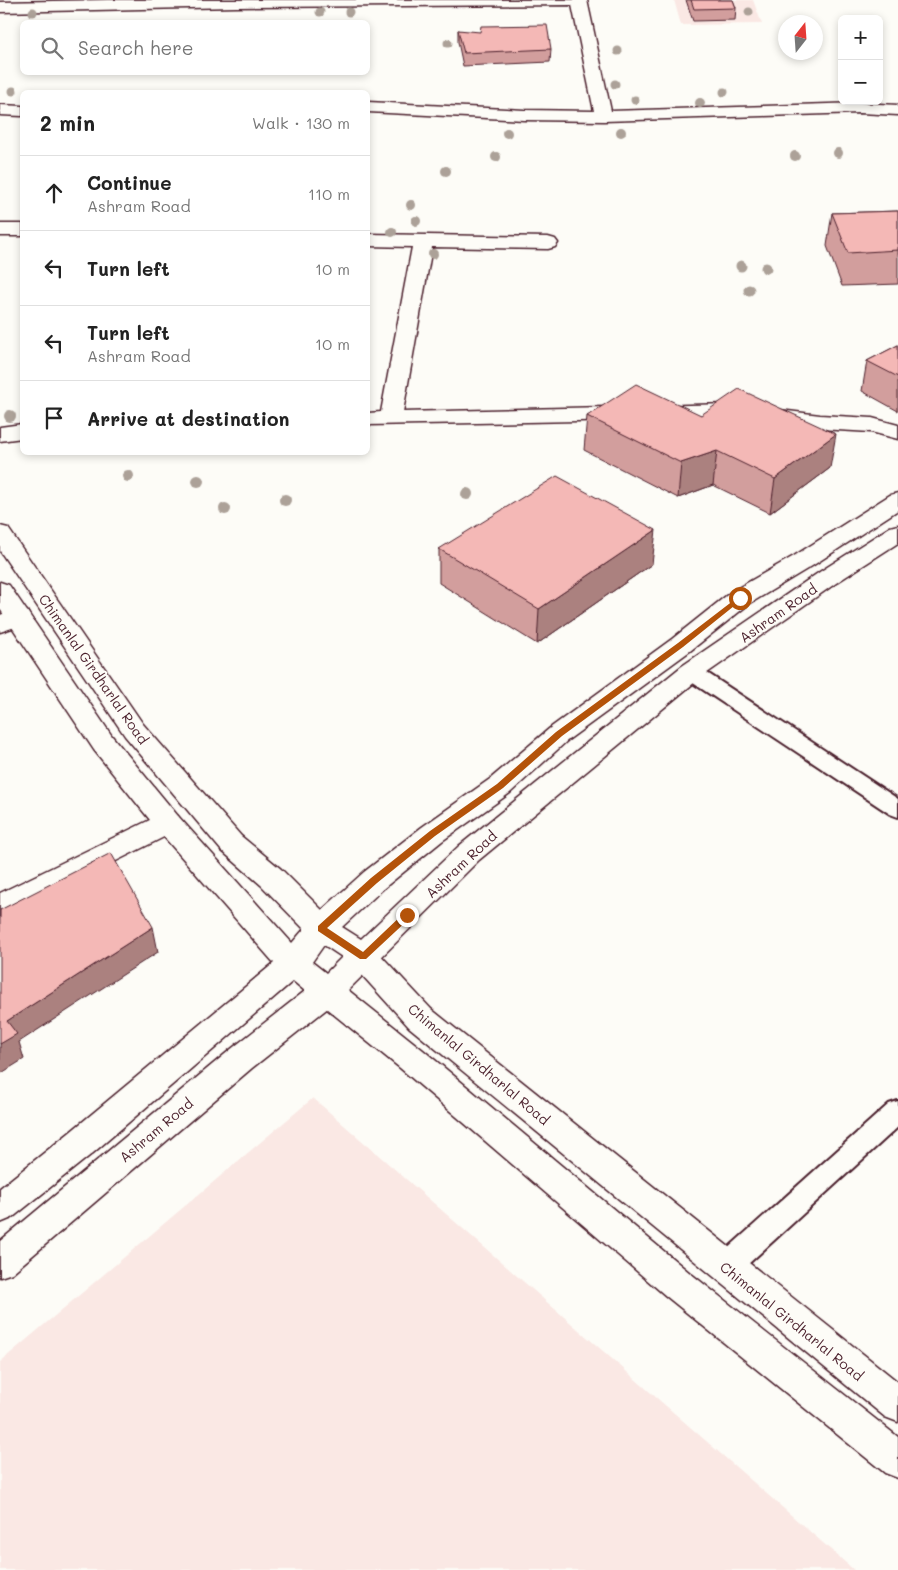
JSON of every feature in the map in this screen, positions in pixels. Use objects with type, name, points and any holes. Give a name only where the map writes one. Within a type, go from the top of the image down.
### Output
[{"type":"main road","points":[[0,6],[193,1],[579,0],[604,116]]},
{"type":"main road","points":[[370,106],[524,115],[604,116],[860,108],[898,110]]},
{"type":"main road","points":[[0,110],[20,111]]},
{"type":"main road","points":[[0,230],[20,230]]},
{"type":"main road","points":[[370,240],[548,243]]},
{"type":"main road","points":[[391,418],[424,242]]},
{"type":"main road","points":[[370,419],[731,412],[820,422],[872,425],[898,432]]},
{"type":"main road","points":[[0,434],[20,431]]},
{"type":"main road","name":"Ashram Road","points":[[0,1208],[81,1143],[293,964],[321,928],[374,880],[432,834],[500,786],[559,734],[681,645],[740,598],[898,500]]},
{"type":"main road","name":"Ashram Road","points":[[0,1262],[241,1058],[328,991],[469,853],[691,672],[830,576],[898,532]]},
{"type":"main road","name":"Chimanlal Girdharlal Road","points":[[0,533],[134,730],[231,843],[271,877],[321,928],[363,956],[420,1018],[898,1405]]},
{"type":"main road","points":[[0,590],[9,620],[103,743],[168,823],[293,964],[372,1025],[582,1204],[789,1375],[898,1460]]},
{"type":"main road","points":[[0,906],[168,823]]},
{"type":"lane","points":[[691,672],[898,809]]},
{"type":"lane","points":[[726,1267],[898,1111]]},
{"type":"shaded area","points":[[674,0],[753,0],[762,24],[681,25]]},
{"type":"shaded area","points":[[313,1098],[854,1570],[0,1570],[0,1362]]},
{"type":"building","points":[[691,0],[733,0],[736,8],[694,9]]},
{"type":"building","points":[[547,25],[551,49],[464,53],[458,30],[480,32],[481,26]]},
{"type":"building","points":[[898,211],[898,250],[848,253],[832,213]]},
{"type":"building","points":[[898,345],[898,377],[867,361]]},
{"type":"building","points":[[636,384],[701,415],[739,389],[836,434],[775,479],[717,451],[681,463],[587,416]]},
{"type":"building","points":[[557,476],[656,530],[539,609],[439,549]]},
{"type":"building","points":[[111,853],[153,927],[7,1021],[17,1034],[0,1044],[0,910]]},
{"type":"route","points":[[407,915],[363,956],[321,928],[374,880],[432,834],[500,786],[559,734],[681,645],[740,598]]}]
